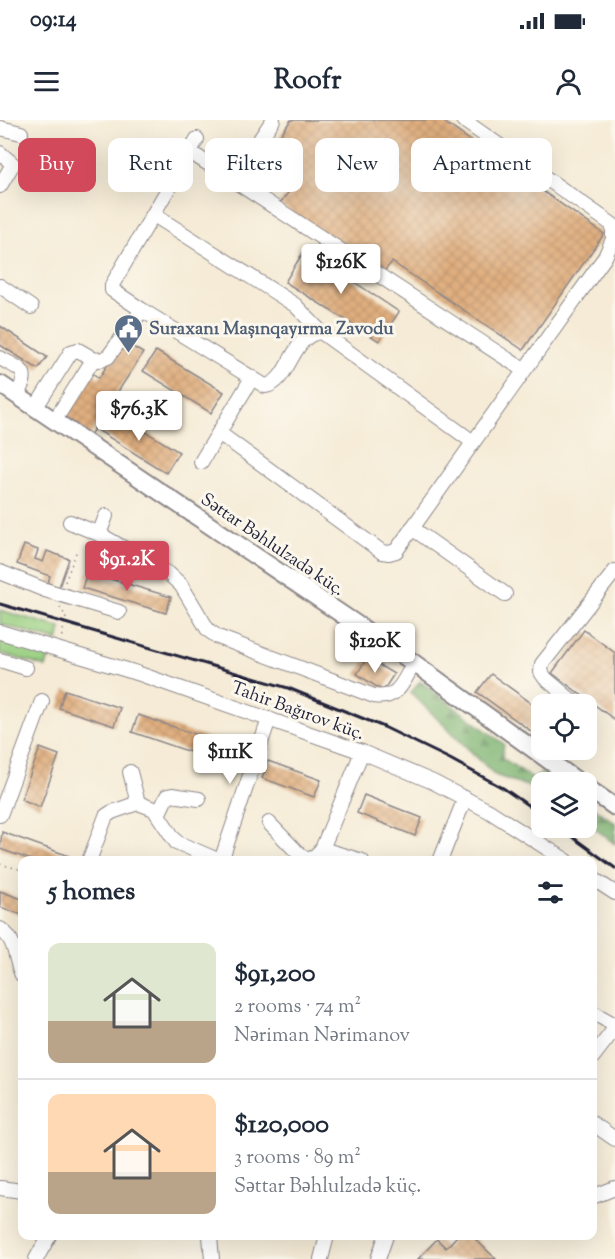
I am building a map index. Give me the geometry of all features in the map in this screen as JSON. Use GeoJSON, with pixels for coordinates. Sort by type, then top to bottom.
{"type":"FeatureCollection","features":[{"type":"Feature","properties":{"kind":"main road","name":"Səttar Bəhlulzadə küç."},"geometry":{"type":"LineString","coordinates":[[0,384],[531,741]]}},
{"type":"Feature","properties":{"kind":"main road","name":"Səttar Bəhlulzadə küç."},"geometry":{"type":"LineString","coordinates":[[557,760],[569,772]]}},
{"type":"Feature","properties":{"kind":"main road"},"geometry":{"type":"LineString","coordinates":[[597,795],[615,807]]}},
{"type":"Feature","properties":{"kind":"street"},"geometry":{"type":"LineString","coordinates":[[261,138],[273,120]]}},
{"type":"Feature","properties":{"kind":"street"},"geometry":{"type":"LineString","coordinates":[[219,433],[382,552],[396,551],[605,257],[613,240],[613,225],[463,120]]}},
{"type":"Feature","properties":{"kind":"street"},"geometry":{"type":"LineString","coordinates":[[0,128],[21,133]]}},
{"type":"Feature","properties":{"kind":"street"},"geometry":{"type":"LineString","coordinates":[[193,146],[197,139]]}},
{"type":"Feature","properties":{"kind":"street"},"geometry":{"type":"LineString","coordinates":[[0,153],[13,164],[0,186]]}},
{"type":"Feature","properties":{"kind":"street"},"geometry":{"type":"LineString","coordinates":[[167,192],[112,288],[114,292],[265,386],[271,385],[278,378],[305,337],[314,332],[321,332]]}},
{"type":"Feature","properties":{"kind":"street"},"geometry":{"type":"LineString","coordinates":[[251,192],[524,370]]}},
{"type":"Feature","properties":{"kind":"street"},"geometry":{"type":"LineString","coordinates":[[154,215],[295,305],[321,332],[473,442]]}},
{"type":"Feature","properties":{"kind":"street"},"geometry":{"type":"LineString","coordinates":[[0,286],[31,307]]}},
{"type":"Feature","properties":{"kind":"street"},"geometry":{"type":"LineString","coordinates":[[36,407],[71,352],[78,350],[92,359],[100,360],[108,357],[142,310]]}},
{"type":"Feature","properties":{"kind":"street"},"geometry":{"type":"LineString","coordinates":[[0,358],[22,371],[25,376],[17,395]]}},
{"type":"Feature","properties":{"kind":"street"},"geometry":{"type":"LineString","coordinates":[[55,420],[92,359]]}},
{"type":"Feature","properties":{"kind":"street"},"geometry":{"type":"LineString","coordinates":[[201,462],[252,378]]}},
{"type":"Feature","properties":{"kind":"street"},"geometry":{"type":"LineString","coordinates":[[99,534],[106,516]]}},
{"type":"Feature","properties":{"kind":"street"},"geometry":{"type":"LineString","coordinates":[[70,522],[99,534],[169,574],[181,585],[208,630],[218,637],[383,698],[395,693],[414,663]]}},
{"type":"Feature","properties":{"kind":"street"},"geometry":{"type":"LineString","coordinates":[[412,528],[506,594]]}},
{"type":"Feature","properties":{"kind":"street"},"geometry":{"type":"LineString","coordinates":[[564,694],[544,678],[541,672],[542,664],[615,571]]}},
{"type":"Feature","properties":{"kind":"street"},"geometry":{"type":"LineString","coordinates":[[0,572],[45,590],[119,612]]}},
{"type":"Feature","properties":{"kind":"street","name":"Tahir Bağırov küç."},"geometry":{"type":"LineString","coordinates":[[0,632],[137,672],[362,752],[465,798],[526,833],[560,856]]}},
{"type":"Feature","properties":{"kind":"street"},"geometry":{"type":"LineString","coordinates":[[0,660],[26,668]]}},
{"type":"Feature","properties":{"kind":"street"},"geometry":{"type":"LineString","coordinates":[[0,815],[42,701]]}},
{"type":"Feature","properties":{"kind":"street"},"geometry":{"type":"LineString","coordinates":[[223,856],[269,719]]}},
{"type":"Feature","properties":{"kind":"street"},"geometry":{"type":"LineString","coordinates":[[315,856],[322,849],[362,752]]}},
{"type":"Feature","properties":{"kind":"street"},"geometry":{"type":"LineString","coordinates":[[130,772],[138,804]]}},
{"type":"Feature","properties":{"kind":"street"},"geometry":{"type":"LineString","coordinates":[[158,815],[167,796],[199,799]]}},
{"type":"Feature","properties":{"kind":"street"},"geometry":{"type":"LineString","coordinates":[[442,856],[465,798]]}},
{"type":"Feature","properties":{"kind":"street"},"geometry":{"type":"LineString","coordinates":[[91,856],[106,816],[138,804],[154,809],[160,822],[176,842],[209,856]]}},
{"type":"Feature","properties":{"kind":"street"},"geometry":{"type":"LineString","coordinates":[[268,823],[303,856]]}},
{"type":"Feature","properties":{"kind":"street"},"geometry":{"type":"LineString","coordinates":[[322,849],[345,856]]}},
{"type":"Feature","properties":{"kind":"street"},"geometry":{"type":"LineString","coordinates":[[597,881],[615,893]]}},
{"type":"Feature","properties":{"kind":"street"},"geometry":{"type":"LineString","coordinates":[[0,929],[17,937],[16,960],[18,965]]}},
{"type":"Feature","properties":{"kind":"street"},"geometry":{"type":"LineString","coordinates":[[597,1015],[615,1026],[597,1051]]}},
{"type":"Feature","properties":{"kind":"street"},"geometry":{"type":"LineString","coordinates":[[597,1127],[615,1139]]}},
{"type":"Feature","properties":{"kind":"street"},"geometry":{"type":"LineString","coordinates":[[0,1188],[18,1190]]}},
{"type":"Feature","properties":{"kind":"street"},"geometry":{"type":"LineString","coordinates":[[597,1195],[615,1188]]}},
{"type":"Feature","properties":{"kind":"street"},"geometry":{"type":"LineString","coordinates":[[36,1259],[47,1240]]}},
{"type":"Feature","properties":{"kind":"street"},"geometry":{"type":"LineString","coordinates":[[210,1240],[212,1259]]}},
{"type":"Feature","properties":{"kind":"street"},"geometry":{"type":"LineString","coordinates":[[321,1259],[326,1240]]}},
{"type":"Feature","properties":{"kind":"street"},"geometry":{"type":"LineString","coordinates":[[378,1259],[385,1240]]}},
{"type":"Feature","properties":{"kind":"path"},"geometry":{"type":"LineString","coordinates":[[0,864],[18,869]]}},
{"type":"Feature","properties":{"kind":"green space"},"geometry":{"type":"Polygon","coordinates":[[[0,610],[61,628],[58,641],[0,624],[0,610]]]}},
{"type":"Feature","properties":{"kind":"green space"},"geometry":{"type":"Polygon","coordinates":[[[0,639],[50,654],[46,667],[0,653],[0,639]]]}},
{"type":"Feature","properties":{"kind":"green space"},"geometry":{"type":"Polygon","coordinates":[[[420,681],[504,744],[502,758],[531,777],[531,788],[495,775],[411,693],[420,681]]]}},
{"type":"Feature","properties":{"kind":"green space"},"geometry":{"type":"Polygon","coordinates":[[[597,810],[615,823],[615,844],[597,830],[597,810]]]}},
{"type":"Feature","properties":{"kind":"building"},"geometry":{"type":"Polygon","coordinates":[[[291,120],[441,120],[467,138],[411,138],[411,192],[544,192],[604,234],[523,350],[392,262],[381,275],[279,204],[289,192],[303,192],[303,138],[278,138],[291,120]]]}},
{"type":"Feature","properties":{"kind":"building"},"geometry":{"type":"Polygon","coordinates":[[[305,249],[399,312],[379,341],[285,282],[305,249]]]}},
{"type":"Feature","properties":{"kind":"building"},"geometry":{"type":"Polygon","coordinates":[[[0,326],[47,357],[38,369],[0,345],[0,326]]]}},
{"type":"Feature","properties":{"kind":"building"},"geometry":{"type":"Polygon","coordinates":[[[123,341],[143,353],[90,435],[63,418],[92,373],[99,378],[123,341]]]}},
{"type":"Feature","properties":{"kind":"building"},"geometry":{"type":"Polygon","coordinates":[[[156,351],[224,392],[211,413],[143,371],[156,351]]]}},
{"type":"Feature","properties":{"kind":"building"},"geometry":{"type":"Polygon","coordinates":[[[112,411],[179,452],[166,473],[99,431],[112,411]]]}},
{"type":"Feature","properties":{"kind":"building"},"geometry":{"type":"Polygon","coordinates":[[[24,545],[38,550],[35,559],[43,562],[47,551],[69,559],[59,587],[48,583],[50,576],[17,564],[24,545]]]}},
{"type":"Feature","properties":{"kind":"building"},"geometry":{"type":"Polygon","coordinates":[[[87,572],[171,597],[166,613],[82,588],[87,572]]]}},
{"type":"Feature","properties":{"kind":"building"},"geometry":{"type":"Polygon","coordinates":[[[584,630],[615,653],[615,720],[597,707],[597,694],[580,694],[552,673],[584,630]]]}},
{"type":"Feature","properties":{"kind":"building"},"geometry":{"type":"Polygon","coordinates":[[[367,658],[394,674],[383,691],[357,674],[367,658]]]}},
{"type":"Feature","properties":{"kind":"building"},"geometry":{"type":"Polygon","coordinates":[[[491,674],[531,703],[531,731],[477,692],[491,674]]]}},
{"type":"Feature","properties":{"kind":"building"},"geometry":{"type":"Polygon","coordinates":[[[65,690],[120,708],[114,726],[59,708],[65,690]]]}},
{"type":"Feature","properties":{"kind":"building"},"geometry":{"type":"Polygon","coordinates":[[[138,715],[240,749],[234,767],[132,732],[138,715]]]}},
{"type":"Feature","properties":{"kind":"building"},"geometry":{"type":"Polygon","coordinates":[[[40,748],[59,755],[40,807],[21,799],[40,748]]]}},
{"type":"Feature","properties":{"kind":"building"},"geometry":{"type":"Polygon","coordinates":[[[268,761],[321,780],[314,797],[262,778],[268,761]]]}},
{"type":"Feature","properties":{"kind":"building"},"geometry":{"type":"Polygon","coordinates":[[[364,795],[422,818],[415,836],[357,813],[364,795]]]}},
{"type":"Feature","properties":{"kind":"building"},"geometry":{"type":"Polygon","coordinates":[[[2,832],[69,856],[20,856],[0,849],[2,832]]]}},
{"type":"Feature","properties":{"kind":"building"},"geometry":{"type":"Polygon","coordinates":[[[0,891],[18,898],[18,914],[0,907],[0,891]]]}},
{"type":"Feature","properties":{"kind":"building"},"geometry":{"type":"Polygon","coordinates":[[[436,1240],[446,1248],[453,1240],[476,1240],[496,1259],[418,1259],[436,1240]]]}},
{"type":"Feature","properties":{"kind":"railway"},"geometry":{"type":"LineString","coordinates":[[0,604],[288,688],[384,727],[450,759],[503,788],[531,807]]}},
{"type":"Feature","properties":{"kind":"railway"},"geometry":{"type":"LineString","coordinates":[[574,838],[615,868]]}},
{"type":"Feature","properties":{"kind":"place","name":"Suraxanı Maşınqayırma Zavodu"},"geometry":{"type":"Point","coordinates":[128,354]}}]}
